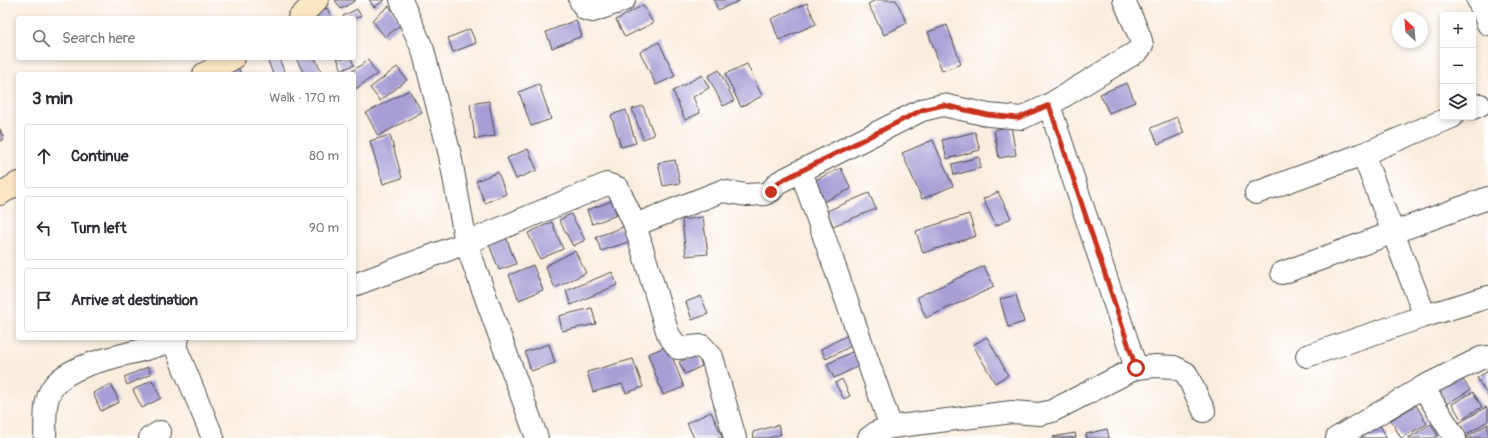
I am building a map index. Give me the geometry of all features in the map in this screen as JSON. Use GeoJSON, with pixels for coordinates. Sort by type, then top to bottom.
{"type":"FeatureCollection","features":[{"type":"Feature","properties":{"kind":"street"},"geometry":{"type":"LineString","coordinates":[[301,16],[317,0]]}},
{"type":"Feature","properties":{"kind":"street"},"geometry":{"type":"LineString","coordinates":[[401,0],[423,50],[450,155],[466,243],[537,438]]}},
{"type":"Feature","properties":{"kind":"street"},"geometry":{"type":"LineString","coordinates":[[580,0],[586,9],[593,11],[624,0]]}},
{"type":"Feature","properties":{"kind":"street"},"geometry":{"type":"LineString","coordinates":[[635,225],[722,192],[746,195],[765,194],[771,192],[779,182],[922,110],[943,105],[988,115],[1018,118],[1049,105],[1138,51],[1142,45],[1140,37],[1124,0]]}},
{"type":"Feature","properties":{"kind":"street"},"geometry":{"type":"LineString","coordinates":[[1478,0],[1488,24]]}},
{"type":"Feature","properties":{"kind":"street"},"geometry":{"type":"LineString","coordinates":[[208,72],[230,60]]}},
{"type":"Feature","properties":{"kind":"street"},"geometry":{"type":"LineString","coordinates":[[1049,105],[1136,368]]}},
{"type":"Feature","properties":{"kind":"street"},"geometry":{"type":"LineString","coordinates":[[1256,193],[1363,154],[1445,120]]}},
{"type":"Feature","properties":{"kind":"street"},"geometry":{"type":"LineString","coordinates":[[1363,154],[1425,316]]}},
{"type":"Feature","properties":{"kind":"street"},"geometry":{"type":"LineString","coordinates":[[801,171],[891,427]]}},
{"type":"Feature","properties":{"kind":"street"},"geometry":{"type":"LineString","coordinates":[[0,194],[16,184]]}},
{"type":"Feature","properties":{"kind":"street"},"geometry":{"type":"LineString","coordinates":[[356,284],[466,243],[607,184],[618,188],[635,225],[668,334],[678,348],[702,346],[712,357],[735,438]]}},
{"type":"Feature","properties":{"kind":"street"},"geometry":{"type":"LineString","coordinates":[[1282,273],[1488,198]]}},
{"type":"Feature","properties":{"kind":"street"},"geometry":{"type":"LineString","coordinates":[[1307,356],[1425,316],[1488,297]]}},
{"type":"Feature","properties":{"kind":"street"},"geometry":{"type":"LineString","coordinates":[[45,438],[46,403],[52,387],[68,375],[93,363],[172,340]]}},
{"type":"Feature","properties":{"kind":"street"},"geometry":{"type":"LineString","coordinates":[[175,340],[213,438]]}},
{"type":"Feature","properties":{"kind":"street"},"geometry":{"type":"LineString","coordinates":[[1337,438],[1424,387],[1481,358],[1488,357]]}},
{"type":"Feature","properties":{"kind":"street"},"geometry":{"type":"LineString","coordinates":[[869,438],[877,432],[891,427],[1012,412],[1040,414],[1052,410],[1136,368],[1156,366],[1174,367],[1186,373],[1204,411]]}},
{"type":"Feature","properties":{"kind":"street"},"geometry":{"type":"LineString","coordinates":[[1424,387],[1455,438]]}},
{"type":"Feature","properties":{"kind":"building"},"geometry":{"type":"Polygon","coordinates":[[[335,0],[356,0],[341,9],[335,0]]]}},
{"type":"Feature","properties":{"kind":"building"},"geometry":{"type":"Polygon","coordinates":[[[369,0],[385,0],[374,7],[369,0]]]}},
{"type":"Feature","properties":{"kind":"building"},"geometry":{"type":"Polygon","coordinates":[[[714,0],[741,0],[718,10],[714,0]]]}},
{"type":"Feature","properties":{"kind":"building"},"geometry":{"type":"Polygon","coordinates":[[[876,0],[896,0],[907,23],[884,35],[868,4],[876,0]]]}},
{"type":"Feature","properties":{"kind":"building"},"geometry":{"type":"Polygon","coordinates":[[[807,3],[816,24],[779,40],[771,19],[807,3]]]}},
{"type":"Feature","properties":{"kind":"building"},"geometry":{"type":"Polygon","coordinates":[[[643,5],[653,23],[625,37],[616,20],[643,5]]]}},
{"type":"Feature","properties":{"kind":"building"},"geometry":{"type":"Polygon","coordinates":[[[389,6],[402,24],[385,37],[372,20],[389,6]]]}},
{"type":"Feature","properties":{"kind":"building"},"geometry":{"type":"Polygon","coordinates":[[[327,8],[331,16],[314,16],[327,8]]]}},
{"type":"Feature","properties":{"kind":"building"},"geometry":{"type":"Polygon","coordinates":[[[357,9],[361,16],[356,18],[356,16],[343,16],[357,9]]]}},
{"type":"Feature","properties":{"kind":"building"},"geometry":{"type":"Polygon","coordinates":[[[576,20],[582,36],[552,48],[546,32],[576,20]]]}},
{"type":"Feature","properties":{"kind":"building"},"geometry":{"type":"Polygon","coordinates":[[[947,25],[961,64],[942,71],[928,32],[947,25]]]}},
{"type":"Feature","properties":{"kind":"building"},"geometry":{"type":"Polygon","coordinates":[[[470,29],[476,43],[453,52],[448,38],[470,29]]]}},
{"type":"Feature","properties":{"kind":"building"},"geometry":{"type":"Polygon","coordinates":[[[659,42],[675,76],[656,85],[640,52],[659,42]]]}},
{"type":"Feature","properties":{"kind":"building"},"geometry":{"type":"Polygon","coordinates":[[[268,60],[280,60],[284,72],[272,72],[268,60]]]}},
{"type":"Feature","properties":{"kind":"building"},"geometry":{"type":"Polygon","coordinates":[[[297,60],[316,60],[321,72],[303,72],[297,60]]]}},
{"type":"Feature","properties":{"kind":"building"},"geometry":{"type":"Polygon","coordinates":[[[338,60],[352,60],[354,65],[342,70],[338,60]]]}},
{"type":"Feature","properties":{"kind":"building"},"geometry":{"type":"Polygon","coordinates":[[[368,60],[377,74],[356,89],[356,72],[351,72],[368,60]]]}},
{"type":"Feature","properties":{"kind":"building"},"geometry":{"type":"Polygon","coordinates":[[[236,63],[240,72],[218,72],[236,63]]]}},
{"type":"Feature","properties":{"kind":"building"},"geometry":{"type":"Polygon","coordinates":[[[747,64],[762,96],[741,107],[725,74],[747,64]]]}},
{"type":"Feature","properties":{"kind":"building"},"geometry":{"type":"Polygon","coordinates":[[[397,67],[407,80],[380,101],[370,88],[397,67]]]}},
{"type":"Feature","properties":{"kind":"building"},"geometry":{"type":"Polygon","coordinates":[[[719,70],[734,101],[723,106],[708,76],[719,70]]]}},
{"type":"Feature","properties":{"kind":"building"},"geometry":{"type":"Polygon","coordinates":[[[702,75],[709,88],[693,97],[700,113],[685,120],[673,91],[702,75]]]}},
{"type":"Feature","properties":{"kind":"building"},"geometry":{"type":"Polygon","coordinates":[[[1127,83],[1135,102],[1109,113],[1100,94],[1127,83]]]}},
{"type":"Feature","properties":{"kind":"building"},"geometry":{"type":"Polygon","coordinates":[[[539,84],[551,119],[531,126],[519,92],[539,84]]]}},
{"type":"Feature","properties":{"kind":"building"},"geometry":{"type":"Polygon","coordinates":[[[409,90],[422,112],[378,136],[366,113],[409,90]]]}},
{"type":"Feature","properties":{"kind":"building"},"geometry":{"type":"Polygon","coordinates":[[[489,101],[495,136],[475,139],[470,104],[489,101]]]}},
{"type":"Feature","properties":{"kind":"building"},"geometry":{"type":"Polygon","coordinates":[[[643,106],[654,135],[643,139],[632,109],[643,106]]]}},
{"type":"Feature","properties":{"kind":"building"},"geometry":{"type":"Polygon","coordinates":[[[626,110],[636,143],[621,147],[611,115],[626,110]]]}},
{"type":"Feature","properties":{"kind":"building"},"geometry":{"type":"Polygon","coordinates":[[[1177,117],[1184,133],[1158,144],[1151,128],[1177,117]]]}},
{"type":"Feature","properties":{"kind":"building"},"geometry":{"type":"Polygon","coordinates":[[[1011,126],[1016,155],[999,158],[994,130],[1011,126]]]}},
{"type":"Feature","properties":{"kind":"building"},"geometry":{"type":"Polygon","coordinates":[[[0,129],[4,139],[0,141],[0,129]]]}},
{"type":"Feature","properties":{"kind":"building"},"geometry":{"type":"Polygon","coordinates":[[[975,132],[980,150],[947,159],[942,140],[975,132]]]}},
{"type":"Feature","properties":{"kind":"building"},"geometry":{"type":"Polygon","coordinates":[[[390,135],[402,178],[383,184],[370,141],[390,135]]]}},
{"type":"Feature","properties":{"kind":"building"},"geometry":{"type":"Polygon","coordinates":[[[933,140],[953,186],[922,199],[902,153],[933,140]]]}},
{"type":"Feature","properties":{"kind":"building"},"geometry":{"type":"Polygon","coordinates":[[[528,149],[537,170],[516,179],[507,158],[528,149]]]}},
{"type":"Feature","properties":{"kind":"building"},"geometry":{"type":"Polygon","coordinates":[[[979,157],[981,168],[954,175],[952,164],[979,157]]]}},
{"type":"Feature","properties":{"kind":"building"},"geometry":{"type":"Polygon","coordinates":[[[675,160],[680,183],[663,186],[658,163],[675,160]]]}},
{"type":"Feature","properties":{"kind":"building"},"geometry":{"type":"Polygon","coordinates":[[[841,168],[851,189],[823,202],[813,181],[841,168]]]}},
{"type":"Feature","properties":{"kind":"building"},"geometry":{"type":"Polygon","coordinates":[[[498,172],[506,194],[485,203],[476,181],[498,172]]]}},
{"type":"Feature","properties":{"kind":"building"},"geometry":{"type":"Polygon","coordinates":[[[998,192],[1011,218],[996,226],[983,199],[998,192]]]}},
{"type":"Feature","properties":{"kind":"building"},"geometry":{"type":"Polygon","coordinates":[[[869,193],[876,209],[833,226],[827,211],[869,193]]]}},
{"type":"Feature","properties":{"kind":"building"},"geometry":{"type":"Polygon","coordinates":[[[612,201],[617,215],[592,224],[587,210],[612,201]]]}},
{"type":"Feature","properties":{"kind":"building"},"geometry":{"type":"Polygon","coordinates":[[[571,214],[585,240],[573,246],[559,220],[571,214]]]}},
{"type":"Feature","properties":{"kind":"building"},"geometry":{"type":"Polygon","coordinates":[[[969,214],[976,236],[923,253],[916,231],[969,214]]]}},
{"type":"Feature","properties":{"kind":"building"},"geometry":{"type":"Polygon","coordinates":[[[703,217],[708,254],[686,256],[682,220],[703,217]]]}},
{"type":"Feature","properties":{"kind":"building"},"geometry":{"type":"Polygon","coordinates":[[[552,222],[563,249],[540,259],[528,233],[552,222]]]}},
{"type":"Feature","properties":{"kind":"building"},"geometry":{"type":"Polygon","coordinates":[[[626,226],[631,241],[601,251],[596,237],[626,226]]]}},
{"type":"Feature","properties":{"kind":"building"},"geometry":{"type":"Polygon","coordinates":[[[506,237],[516,264],[499,270],[489,244],[506,237]]]}},
{"type":"Feature","properties":{"kind":"building"},"geometry":{"type":"Polygon","coordinates":[[[575,251],[586,273],[555,288],[545,266],[575,251]]]}},
{"type":"Feature","properties":{"kind":"building"},"geometry":{"type":"Polygon","coordinates":[[[533,265],[543,290],[519,300],[509,275],[533,265]]]}},
{"type":"Feature","properties":{"kind":"building"},"geometry":{"type":"Polygon","coordinates":[[[984,266],[994,287],[926,318],[917,297],[984,266]]]}},
{"type":"Feature","properties":{"kind":"building"},"geometry":{"type":"Polygon","coordinates":[[[612,272],[617,285],[571,305],[566,291],[612,272]]]}},
{"type":"Feature","properties":{"kind":"building"},"geometry":{"type":"Polygon","coordinates":[[[1016,295],[1024,322],[1008,327],[1000,299],[1016,295]]]}},
{"type":"Feature","properties":{"kind":"building"},"geometry":{"type":"Polygon","coordinates":[[[701,296],[708,314],[692,320],[686,302],[701,296]]]}},
{"type":"Feature","properties":{"kind":"building"},"geometry":{"type":"Polygon","coordinates":[[[592,308],[596,324],[562,331],[559,316],[592,308]]]}},
{"type":"Feature","properties":{"kind":"building"},"geometry":{"type":"Polygon","coordinates":[[[848,335],[853,345],[826,359],[821,349],[848,335]]]}},
{"type":"Feature","properties":{"kind":"building"},"geometry":{"type":"Polygon","coordinates":[[[987,337],[1008,375],[995,383],[973,345],[987,337]]]}},
{"type":"Feature","properties":{"kind":"building"},"geometry":{"type":"Polygon","coordinates":[[[549,344],[555,363],[531,371],[525,352],[549,344]]]}},
{"type":"Feature","properties":{"kind":"building"},"geometry":{"type":"Polygon","coordinates":[[[668,346],[684,387],[663,395],[648,354],[668,346]]]}},
{"type":"Feature","properties":{"kind":"building"},"geometry":{"type":"Polygon","coordinates":[[[856,350],[863,364],[834,378],[827,364],[856,350]]]}},
{"type":"Feature","properties":{"kind":"building"},"geometry":{"type":"Polygon","coordinates":[[[697,354],[702,366],[685,374],[679,362],[697,354]]]}},
{"type":"Feature","properties":{"kind":"building"},"geometry":{"type":"Polygon","coordinates":[[[633,359],[643,387],[626,393],[622,384],[593,392],[587,372],[633,359]]]}},
{"type":"Feature","properties":{"kind":"building"},"geometry":{"type":"Polygon","coordinates":[[[148,367],[151,374],[127,385],[124,377],[148,367]]]}},
{"type":"Feature","properties":{"kind":"building"},"geometry":{"type":"Polygon","coordinates":[[[1488,371],[1488,396],[1477,378],[1488,371]]]}},
{"type":"Feature","properties":{"kind":"building"},"geometry":{"type":"Polygon","coordinates":[[[1459,374],[1470,390],[1447,404],[1437,387],[1459,374]]]}},
{"type":"Feature","properties":{"kind":"building"},"geometry":{"type":"Polygon","coordinates":[[[842,379],[850,396],[844,399],[835,383],[842,379]]]}},
{"type":"Feature","properties":{"kind":"building"},"geometry":{"type":"Polygon","coordinates":[[[152,380],[161,398],[142,408],[133,390],[152,380]]]}},
{"type":"Feature","properties":{"kind":"building"},"geometry":{"type":"Polygon","coordinates":[[[111,384],[119,402],[101,411],[93,393],[111,384]]]}},
{"type":"Feature","properties":{"kind":"building"},"geometry":{"type":"Polygon","coordinates":[[[1473,392],[1482,407],[1461,419],[1452,404],[1473,392]]]}},
{"type":"Feature","properties":{"kind":"building"},"geometry":{"type":"Polygon","coordinates":[[[1416,405],[1427,424],[1401,438],[1391,420],[1416,405]]]}},
{"type":"Feature","properties":{"kind":"building"},"geometry":{"type":"Polygon","coordinates":[[[1486,407],[1488,410],[1488,421],[1466,435],[1459,423],[1486,407]]]}},
{"type":"Feature","properties":{"kind":"building"},"geometry":{"type":"Polygon","coordinates":[[[711,412],[723,438],[694,438],[687,423],[711,412]]]}},
{"type":"Feature","properties":{"kind":"building"},"geometry":{"type":"Polygon","coordinates":[[[1377,420],[1387,438],[1355,438],[1377,420]]]}},
{"type":"Feature","properties":{"kind":"building"},"geometry":{"type":"Polygon","coordinates":[[[1431,424],[1438,436],[1434,438],[1408,438],[1431,424]]]}},
{"type":"Feature","properties":{"kind":"building"},"geometry":{"type":"Polygon","coordinates":[[[1488,424],[1488,438],[1465,438],[1488,424]]]}},
{"type":"Feature","properties":{"kind":"building"},"geometry":{"type":"Polygon","coordinates":[[[778,425],[781,434],[769,438],[754,438],[753,432],[778,425]]]}},
{"type":"Feature","properties":{"kind":"building"},"geometry":{"type":"Polygon","coordinates":[[[1107,429],[1109,438],[1087,438],[1086,434],[1107,429]]]}},
{"type":"Feature","properties":{"kind":"building"},"geometry":{"type":"Polygon","coordinates":[[[1075,433],[1076,438],[1053,438],[1053,437],[1075,433]]]}},
{"type":"Feature","properties":{"kind":"route"},"geometry":{"type":"LineString","coordinates":[[771,192],[779,182],[922,110],[943,105],[988,115],[1022,118],[1049,105],[1136,368]]}}]}
